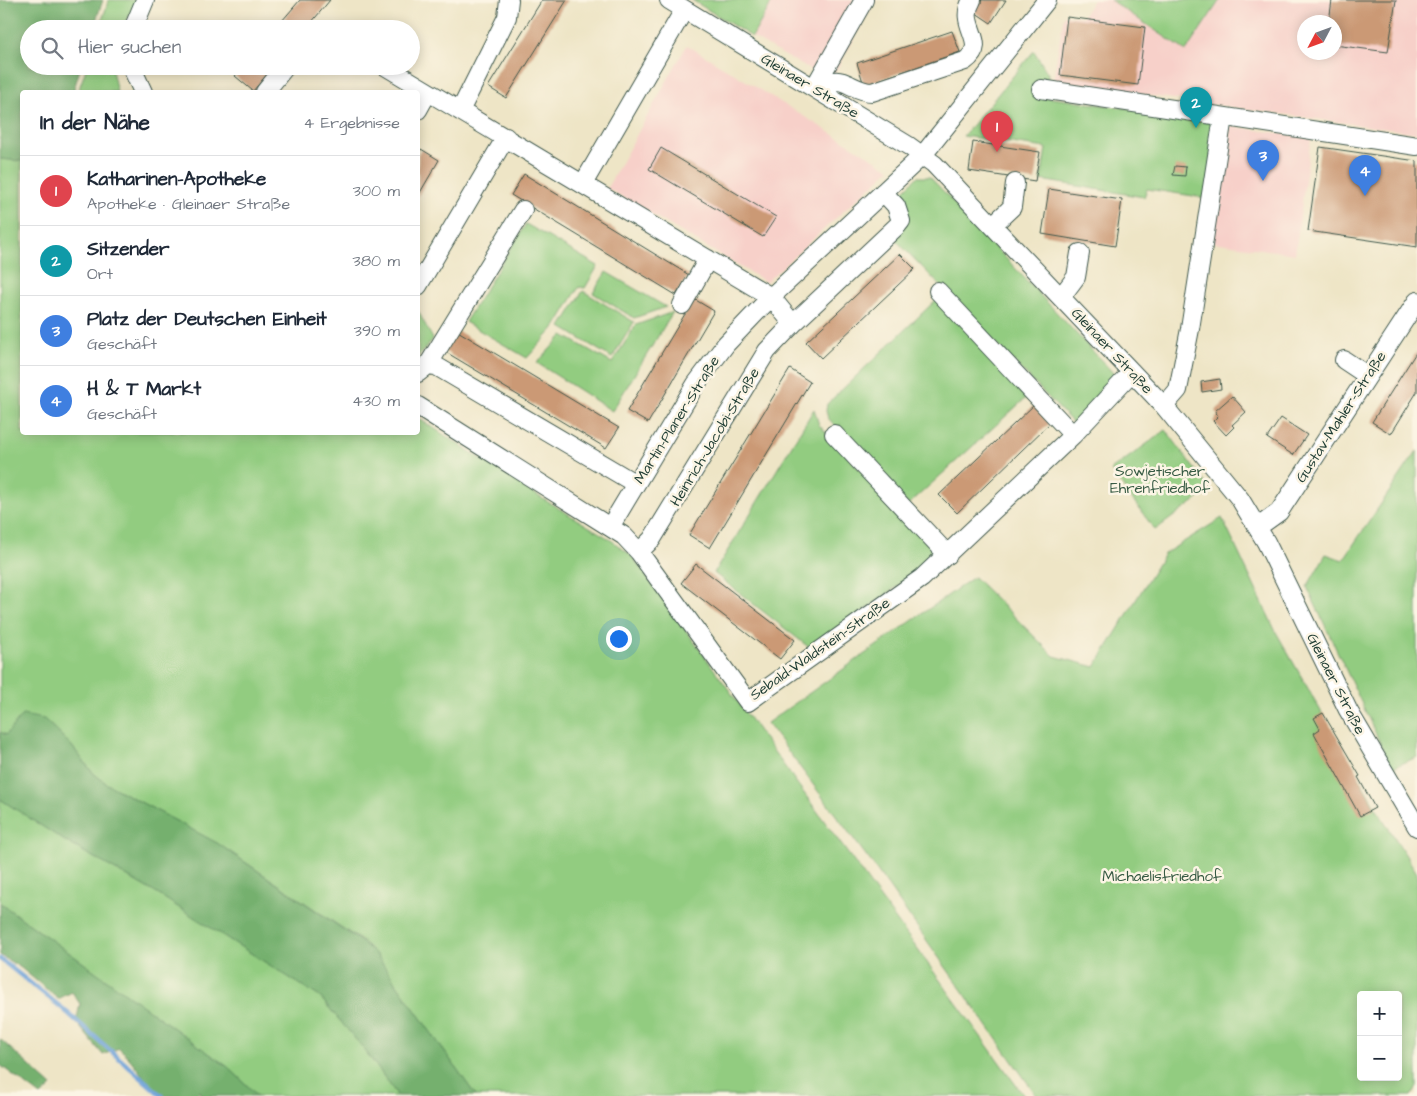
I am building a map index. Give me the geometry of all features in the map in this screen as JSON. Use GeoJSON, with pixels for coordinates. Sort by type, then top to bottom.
{"type":"FeatureCollection","features":[{"type":"Feature","properties":{"kind":"street"},"geometry":{"type":"LineString","coordinates":[[136,20],[145,0]]}},
{"type":"Feature","properties":{"kind":"street"},"geometry":{"type":"LineString","coordinates":[[460,111],[507,17],[509,0]]}},
{"type":"Feature","properties":{"kind":"street","name":"Gleinaer Straße"},"geometry":{"type":"LineString","coordinates":[[669,0],[923,155],[993,225],[1164,406],[1224,477],[1258,527],[1344,703],[1417,827]]}},
{"type":"Feature","properties":{"kind":"street"},"geometry":{"type":"LineString","coordinates":[[819,91],[864,0]]}},
{"type":"Feature","properties":{"kind":"street"},"geometry":{"type":"LineString","coordinates":[[819,91],[834,81],[839,80],[857,90],[872,92],[965,61],[974,51],[975,46],[966,14],[972,0]]}},
{"type":"Feature","properties":{"kind":"street","name":"Martin-Planer-Straße"},"geometry":{"type":"LineString","coordinates":[[610,527],[711,364],[771,297],[923,155],[998,64],[1047,0]]}},
{"type":"Feature","properties":{"kind":"street"},"geometry":{"type":"LineString","coordinates":[[583,184],[684,10]]}},
{"type":"Feature","properties":{"kind":"street"},"geometry":{"type":"LineString","coordinates":[[136,75],[143,90]]}},
{"type":"Feature","properties":{"kind":"street"},"geometry":{"type":"LineString","coordinates":[[266,90],[278,75]]}},
{"type":"Feature","properties":{"kind":"street"},"geometry":{"type":"LineString","coordinates":[[400,75],[771,297],[793,324]]}},
{"type":"Feature","properties":{"kind":"street"},"geometry":{"type":"LineString","coordinates":[[1042,89],[1222,118],[1417,146]]}},
{"type":"Feature","properties":{"kind":"street"},"geometry":{"type":"LineString","coordinates":[[420,106],[428,92]]}},
{"type":"Feature","properties":{"kind":"street"},"geometry":{"type":"LineString","coordinates":[[1164,406],[1178,390],[1184,364],[1222,118]]}},
{"type":"Feature","properties":{"kind":"street"},"geometry":{"type":"LineString","coordinates":[[420,283],[506,138]]}},
{"type":"Feature","properties":{"kind":"street"},"geometry":{"type":"LineString","coordinates":[[993,225],[1012,207],[1016,182]]}},
{"type":"Feature","properties":{"kind":"street","name":"Heinrich-Jacobi-Straße"},"geometry":{"type":"LineString","coordinates":[[639,552],[652,539],[767,351],[897,226],[901,220],[899,213],[883,192]]}},
{"type":"Feature","properties":{"kind":"street"},"geometry":{"type":"LineString","coordinates":[[423,369],[523,210]]}},
{"type":"Feature","properties":{"kind":"street"},"geometry":{"type":"LineString","coordinates":[[1061,297],[1076,277],[1080,253]]}},
{"type":"Feature","properties":{"kind":"street"},"geometry":{"type":"LineString","coordinates":[[682,305],[708,259]]}},
{"type":"Feature","properties":{"kind":"street"},"geometry":{"type":"LineString","coordinates":[[938,290],[1073,435]]}},
{"type":"Feature","properties":{"kind":"street","name":"Gustav-Mahler-Straße"},"geometry":{"type":"LineString","coordinates":[[1258,527],[1279,512],[1417,301]]}},
{"type":"Feature","properties":{"kind":"street"},"geometry":{"type":"LineString","coordinates":[[1344,360],[1368,376]]}},
{"type":"Feature","properties":{"kind":"street"},"geometry":{"type":"LineString","coordinates":[[423,369],[436,366],[636,484]]}},
{"type":"Feature","properties":{"kind":"street","name":"Sebald-Waldstein-Straße"},"geometry":{"type":"LineString","coordinates":[[420,407],[624,536],[639,552],[748,702],[922,578],[1073,435],[1132,372]]}},
{"type":"Feature","properties":{"kind":"street"},"geometry":{"type":"LineString","coordinates":[[834,434],[948,555]]}},
{"type":"Feature","properties":{"kind":"shaded area"},"geometry":{"type":"Polygon","coordinates":[[[773,0],[876,0],[830,81],[752,37],[773,0]]]}},
{"type":"Feature","properties":{"kind":"shaded area"},"geometry":{"type":"Polygon","coordinates":[[[1093,0],[1417,0],[1417,133],[1053,82],[1064,15],[1082,17],[1093,0]]]}},
{"type":"Feature","properties":{"kind":"shaded area"},"geometry":{"type":"Polygon","coordinates":[[[687,45],[890,169],[766,282],[607,188],[687,45]]]}},
{"type":"Feature","properties":{"kind":"shaded area"},"geometry":{"type":"Polygon","coordinates":[[[1229,126],[1311,138],[1295,254],[1212,242],[1229,126]]]}},
{"type":"Feature","properties":{"kind":"green space"},"geometry":{"type":"Polygon","coordinates":[[[0,0],[103,0],[96,20],[20,20],[20,75],[78,75],[74,90],[20,90],[20,161],[0,159],[0,0]]]}},
{"type":"Feature","properties":{"kind":"green space"},"geometry":{"type":"Polygon","coordinates":[[[109,0],[138,0],[132,13],[126,20],[102,20],[109,0]]]}},
{"type":"Feature","properties":{"kind":"green space"},"geometry":{"type":"Polygon","coordinates":[[[692,0],[773,0],[752,37],[692,0]]]}},
{"type":"Feature","properties":{"kind":"green space"},"geometry":{"type":"Polygon","coordinates":[[[1110,0],[1220,0],[1186,51],[1110,0]]]}},
{"type":"Feature","properties":{"kind":"green space"},"geometry":{"type":"Polygon","coordinates":[[[1034,51],[1048,74],[1045,97],[1218,121],[1207,198],[1147,189],[1144,197],[1041,180],[1046,148],[963,136],[1034,51]]]}},
{"type":"Feature","properties":{"kind":"green space"},"geometry":{"type":"Polygon","coordinates":[[[84,75],[113,75],[117,90],[79,90],[84,75]]]}},
{"type":"Feature","properties":{"kind":"green space"},"geometry":{"type":"Polygon","coordinates":[[[0,159],[20,161],[20,435],[420,435],[420,419],[543,499],[608,538],[631,555],[1024,1096],[476,1096],[374,952],[363,942],[217,843],[107,784],[92,772],[71,745],[44,719],[6,735],[0,732],[0,159]]]}},
{"type":"Feature","properties":{"kind":"green space"},"geometry":{"type":"Polygon","coordinates":[[[917,177],[930,177],[1114,374],[1074,424],[895,239],[896,198],[917,177]]]}},
{"type":"Feature","properties":{"kind":"green space"},"geometry":{"type":"Polygon","coordinates":[[[526,224],[598,266],[585,288],[579,287],[555,327],[527,358],[465,322],[526,224]]]}},
{"type":"Feature","properties":{"kind":"green space"},"geometry":{"type":"Polygon","coordinates":[[[606,272],[666,307],[634,318],[593,293],[606,272]]]}},
{"type":"Feature","properties":{"kind":"green space"},"geometry":{"type":"Polygon","coordinates":[[[583,291],[634,322],[612,358],[561,327],[583,291]]]}},
{"type":"Feature","properties":{"kind":"green space"},"geometry":{"type":"Polygon","coordinates":[[[937,299],[1028,396],[908,505],[828,418],[826,411],[827,404],[937,299]]]}},
{"type":"Feature","properties":{"kind":"green space"},"geometry":{"type":"Polygon","coordinates":[[[673,312],[612,411],[537,363],[563,335],[612,363],[636,325],[673,312]]]}},
{"type":"Feature","properties":{"kind":"green space"},"geometry":{"type":"Polygon","coordinates":[[[420,315],[433,339],[420,355],[420,315]]]}},
{"type":"Feature","properties":{"kind":"green space"},"geometry":{"type":"Polygon","coordinates":[[[814,409],[819,425],[939,556],[811,649],[714,573],[814,409]]]}},
{"type":"Feature","properties":{"kind":"green space","name":"Sowjetischer Ehrenfriedhof"},"geometry":{"type":"Polygon","coordinates":[[[1166,430],[1210,490],[1155,530],[1111,470],[1166,430]]]}},
{"type":"Feature","properties":{"kind":"green space"},"geometry":{"type":"Polygon","coordinates":[[[1417,451],[1417,757],[1392,768],[1307,587],[1326,554],[1343,560],[1417,451]]]}},
{"type":"Feature","properties":{"kind":"green space","name":"Michaelisfriedhof"},"geometry":{"type":"Polygon","coordinates":[[[1222,518],[1276,632],[1374,805],[1417,873],[1417,1087],[1411,1096],[1037,1096],[874,866],[767,723],[974,577],[1054,656],[1095,667],[1164,554],[1222,518]]]}},
{"type":"Feature","properties":{"kind":"green space"},"geometry":{"type":"Polygon","coordinates":[[[22,715],[44,719],[71,745],[92,772],[107,784],[217,843],[374,952],[476,1096],[398,1096],[364,1049],[320,997],[156,893],[65,841],[0,799],[0,732],[6,735],[22,715]]]}},
{"type":"Feature","properties":{"kind":"green space"},"geometry":{"type":"Polygon","coordinates":[[[0,799],[65,841],[156,893],[320,997],[364,1049],[398,1096],[258,1096],[228,1067],[0,903],[0,799]]]}},
{"type":"Feature","properties":{"kind":"green space"},"geometry":{"type":"Polygon","coordinates":[[[0,903],[228,1067],[258,1096],[202,1096],[200,1091],[197,1096],[165,1096],[147,1081],[119,1048],[103,1055],[76,1022],[80,1004],[72,992],[58,999],[21,968],[0,955],[0,903]]]}},
{"type":"Feature","properties":{"kind":"green space"},"geometry":{"type":"Polygon","coordinates":[[[0,1039],[52,1086],[41,1096],[0,1065],[0,1039]]]}},
{"type":"Feature","properties":{"kind":"building"},"geometry":{"type":"Polygon","coordinates":[[[300,0],[330,0],[313,20],[283,20],[300,0]]]}},
{"type":"Feature","properties":{"kind":"building"},"geometry":{"type":"Polygon","coordinates":[[[542,0],[567,0],[506,98],[488,87],[542,0]]]}},
{"type":"Feature","properties":{"kind":"building"},"geometry":{"type":"Polygon","coordinates":[[[980,0],[1006,0],[991,23],[973,11],[980,0]]]}},
{"type":"Feature","properties":{"kind":"building"},"geometry":{"type":"Polygon","coordinates":[[[1332,0],[1396,0],[1388,52],[1342,46],[1342,15],[1330,15],[1332,0]]]}},
{"type":"Feature","properties":{"kind":"building"},"geometry":{"type":"Polygon","coordinates":[[[1067,17],[1145,27],[1138,85],[1060,75],[1067,17]]]}},
{"type":"Feature","properties":{"kind":"building"},"geometry":{"type":"Polygon","coordinates":[[[952,31],[960,52],[864,85],[857,63],[952,31]]]}},
{"type":"Feature","properties":{"kind":"building"},"geometry":{"type":"Polygon","coordinates":[[[236,75],[266,75],[254,90],[236,75]]]}},
{"type":"Feature","properties":{"kind":"building"},"geometry":{"type":"Polygon","coordinates":[[[973,142],[1040,152],[1035,181],[969,171],[973,142]]]}},
{"type":"Feature","properties":{"kind":"building"},"geometry":{"type":"Polygon","coordinates":[[[1320,147],[1417,161],[1417,247],[1308,231],[1320,147]]]}},
{"type":"Feature","properties":{"kind":"building"},"geometry":{"type":"Polygon","coordinates":[[[661,148],[776,217],[763,237],[649,169],[661,148]]]}},
{"type":"Feature","properties":{"kind":"building"},"geometry":{"type":"Polygon","coordinates":[[[421,149],[439,160],[420,193],[421,149]]]}},
{"type":"Feature","properties":{"kind":"building"},"geometry":{"type":"Polygon","coordinates":[[[1175,166],[1186,167],[1185,176],[1173,175],[1175,166]]]}},
{"type":"Feature","properties":{"kind":"building"},"geometry":{"type":"Polygon","coordinates":[[[524,174],[689,275],[676,295],[511,195],[524,174]]]}},
{"type":"Feature","properties":{"kind":"building"},"geometry":{"type":"Polygon","coordinates":[[[1049,189],[1122,200],[1115,246],[1042,234],[1049,189]]]}},
{"type":"Feature","properties":{"kind":"building"},"geometry":{"type":"Polygon","coordinates":[[[900,254],[915,269],[821,358],[806,342],[900,254]]]}},
{"type":"Feature","properties":{"kind":"building"},"geometry":{"type":"Polygon","coordinates":[[[694,299],[714,311],[648,423],[627,411],[694,299]]]}},
{"type":"Feature","properties":{"kind":"building"},"geometry":{"type":"Polygon","coordinates":[[[456,330],[619,428],[606,448],[444,351],[456,330]]]}},
{"type":"Feature","properties":{"kind":"building"},"geometry":{"type":"Polygon","coordinates":[[[1417,351],[1417,392],[1391,434],[1372,422],[1417,351]]]}},
{"type":"Feature","properties":{"kind":"building"},"geometry":{"type":"Polygon","coordinates":[[[790,369],[810,382],[710,548],[689,535],[790,369]]]}},
{"type":"Feature","properties":{"kind":"building"},"geometry":{"type":"Polygon","coordinates":[[[1220,379],[1221,389],[1202,392],[1201,382],[1220,379]]]}},
{"type":"Feature","properties":{"kind":"building"},"geometry":{"type":"Polygon","coordinates":[[[1232,396],[1246,412],[1232,425],[1234,427],[1226,435],[1213,421],[1218,416],[1215,411],[1232,396]]]}},
{"type":"Feature","properties":{"kind":"building"},"geometry":{"type":"Polygon","coordinates":[[[1034,405],[1051,422],[957,513],[939,495],[1034,405]]]}},
{"type":"Feature","properties":{"kind":"building"},"geometry":{"type":"Polygon","coordinates":[[[1281,418],[1307,435],[1293,455],[1267,438],[1281,418]]]}},
{"type":"Feature","properties":{"kind":"building"},"geometry":{"type":"Polygon","coordinates":[[[696,564],[795,640],[780,659],[681,583],[696,564]]]}},
{"type":"Feature","properties":{"kind":"building"},"geometry":{"type":"Polygon","coordinates":[[[1323,713],[1360,776],[1358,777],[1375,808],[1360,816],[1314,733],[1320,729],[1314,718],[1323,713]]]}},
{"type":"Feature","properties":{"kind":"waterway"},"geometry":{"type":"LineString","coordinates":[[0,959],[62,1008],[162,1096]]}},
{"type":"Feature","properties":{"kind":"place","name":"Sitzender"},"geometry":{"type":"Point","coordinates":[1196,128]}},
{"type":"Feature","properties":{"kind":"place","name":"Katharinen-Apotheke"},"geometry":{"type":"Point","coordinates":[997,152]}},
{"type":"Feature","properties":{"kind":"place","name":"Platz der Deutschen Einheit"},"geometry":{"type":"Point","coordinates":[1263,181]}},
{"type":"Feature","properties":{"kind":"place","name":"H & T Markt"},"geometry":{"type":"Point","coordinates":[1365,196]}}]}
